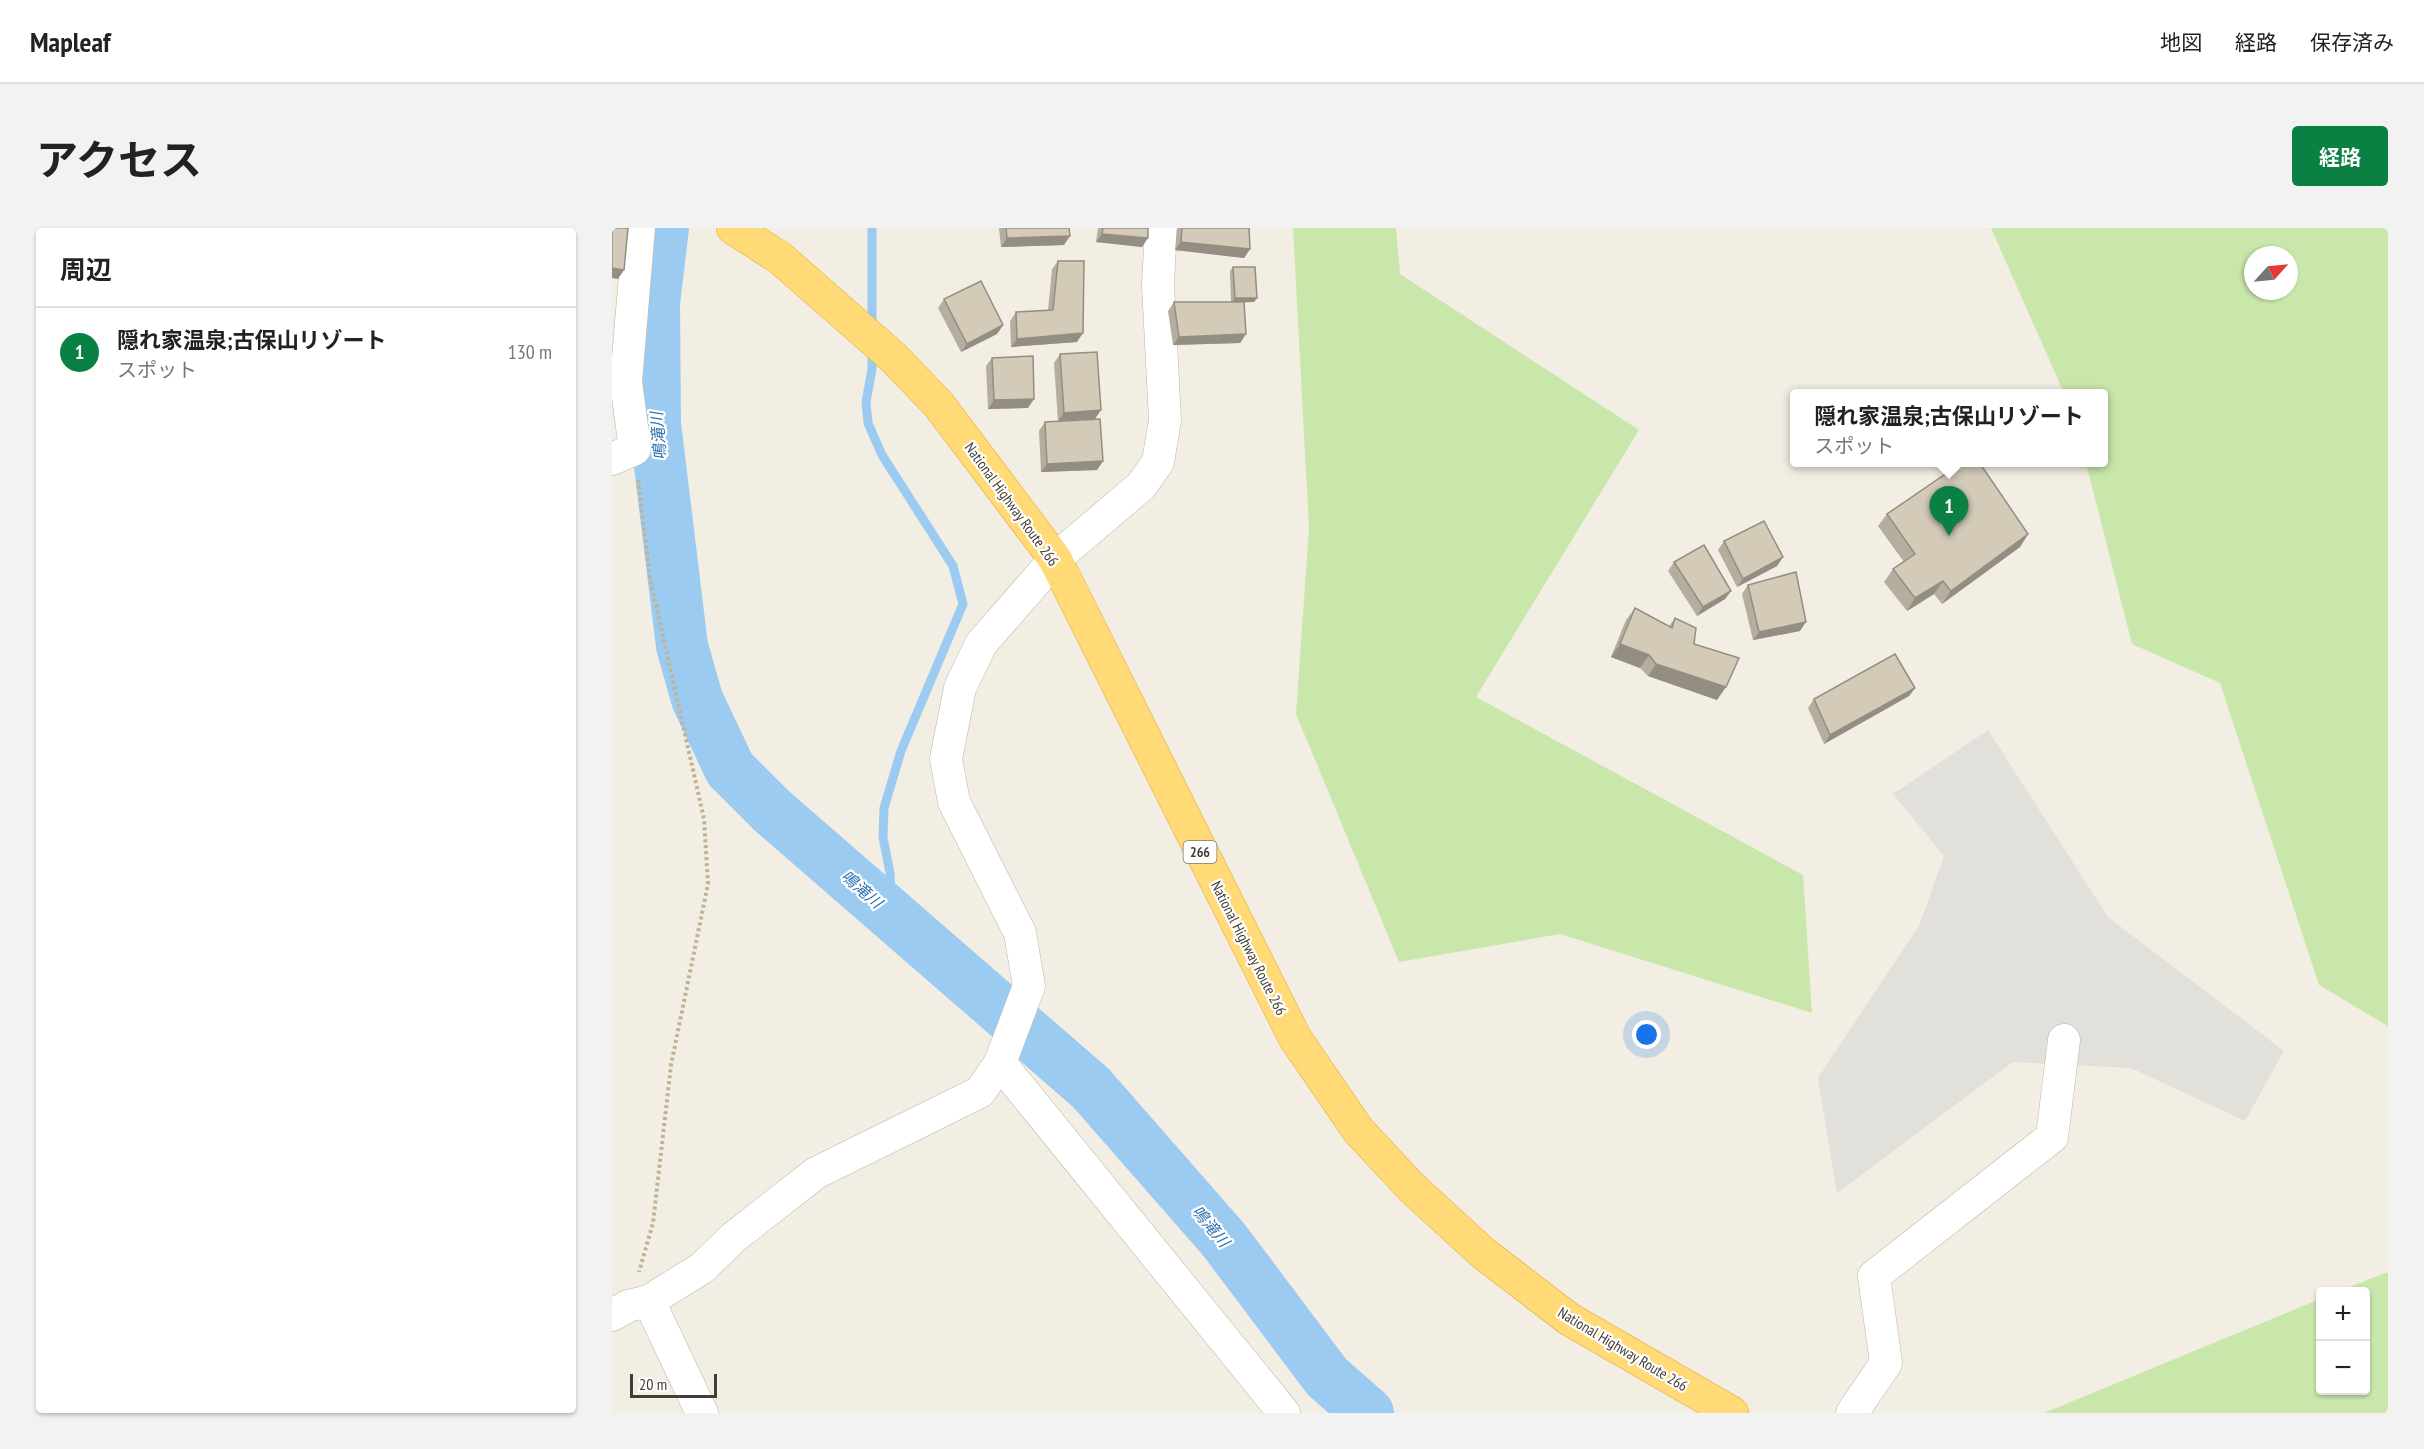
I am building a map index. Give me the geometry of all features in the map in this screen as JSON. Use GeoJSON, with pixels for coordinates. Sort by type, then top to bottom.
{"type":"FeatureCollection","features":[{"type":"Feature","properties":{"kind":"highway","name":"National Highway Route 266"},"geometry":{"type":"LineString","coordinates":[[733,228],[780,258],[894,358],[939,405],[1055,559],[1295,1038],[1358,1130],[1412,1188],[1483,1253],[1569,1319],[1732,1413]]}},
{"type":"Feature","properties":{"kind":"street"},"geometry":{"type":"LineString","coordinates":[[623,454],[626,382],[639,228]]}},
{"type":"Feature","properties":{"kind":"street"},"geometry":{"type":"LineString","coordinates":[[702,1413],[630,1308],[702,1268],[734,1237],[816,1173],[980,1092],[1000,1063],[1029,986],[1020,933],[954,802],[946,759],[960,688],[981,644],[1055,559],[1141,486],[1158,462],[1165,420],[1158,285],[1161,228]]}},
{"type":"Feature","properties":{"kind":"street"},"geometry":{"type":"LineString","coordinates":[[1852,1413],[1886,1363],[1874,1276],[2052,1137],[2064,1040]]}},
{"type":"Feature","properties":{"kind":"street"},"geometry":{"type":"LineString","coordinates":[[1000,1063],[1284,1413]]}},
{"type":"Feature","properties":{"kind":"path"},"geometry":{"type":"LineString","coordinates":[[623,454],[704,819],[708,884],[671,1065],[653,1223],[630,1308]]}},
{"type":"Feature","properties":{"kind":"green space"},"geometry":{"type":"Polygon","coordinates":[[[1293,228],[1396,228],[1400,274],[1639,430],[1476,697],[1803,875],[1812,1013],[1560,934],[1399,962],[1296,714],[1309,528],[1293,228]]]}},
{"type":"Feature","properties":{"kind":"green space"},"geometry":{"type":"Polygon","coordinates":[[[1991,228],[2388,228],[2388,1026],[2319,985],[2220,683],[2132,644],[2087,467],[2108,467],[2108,389],[2062,389],[1991,228]]]}},
{"type":"Feature","properties":{"kind":"green space"},"geometry":{"type":"Polygon","coordinates":[[[2388,1272],[2388,1413],[2044,1413],[2316,1301],[2316,1395],[2370,1395],[2370,1287],[2349,1287],[2388,1272]]]}},
{"type":"Feature","properties":{"kind":"shaded area"},"geometry":{"type":"Polygon","coordinates":[[[1988,730],[2108,917],[2284,1051],[2245,1121],[2131,1068],[2013,1062],[1837,1193],[1818,1078],[1919,926],[1944,856],[1893,794],[1988,730]]]}},
{"type":"Feature","properties":{"kind":"building"},"geometry":{"type":"Polygon","coordinates":[[[612,228],[628,228],[624,270],[612,268],[612,228]]]}},
{"type":"Feature","properties":{"kind":"building"},"geometry":{"type":"Polygon","coordinates":[[[1006,228],[1069,228],[1070,236],[1007,238],[1006,228]]]}},
{"type":"Feature","properties":{"kind":"building"},"geometry":{"type":"Polygon","coordinates":[[[1103,228],[1148,228],[1148,238],[1102,234],[1103,228]]]}},
{"type":"Feature","properties":{"kind":"building"},"geometry":{"type":"Polygon","coordinates":[[[1182,228],[1249,228],[1250,249],[1181,242],[1182,228]]]}},
{"type":"Feature","properties":{"kind":"building"},"geometry":{"type":"Polygon","coordinates":[[[1058,261],[1084,261],[1083,333],[1017,339],[1016,312],[1053,310],[1058,261]]]}},
{"type":"Feature","properties":{"kind":"building"},"geometry":{"type":"Polygon","coordinates":[[[1233,267],[1255,267],[1257,298],[1235,298],[1233,267]]]}},
{"type":"Feature","properties":{"kind":"building"},"geometry":{"type":"Polygon","coordinates":[[[981,281],[1003,325],[967,344],[944,299],[981,281]]]}},
{"type":"Feature","properties":{"kind":"building"},"geometry":{"type":"Polygon","coordinates":[[[1174,302],[1244,302],[1246,334],[1179,337],[1174,302]]]}},
{"type":"Feature","properties":{"kind":"building"},"geometry":{"type":"Polygon","coordinates":[[[1097,352],[1101,410],[1064,413],[1060,354],[1097,352]]]}},
{"type":"Feature","properties":{"kind":"building"},"geometry":{"type":"Polygon","coordinates":[[[1033,356],[1034,399],[994,400],[992,358],[1033,356]]]}},
{"type":"Feature","properties":{"kind":"building"},"geometry":{"type":"Polygon","coordinates":[[[1100,419],[1103,461],[1047,464],[1045,422],[1100,419]]]}},
{"type":"Feature","properties":{"kind":"building"},"geometry":{"type":"Polygon","coordinates":[[[1956,467],[1982,467],[2028,534],[1951,591],[1943,581],[1915,598],[1893,569],[1915,554],[1887,514],[1956,467]]]}},
{"type":"Feature","properties":{"kind":"building"},"geometry":{"type":"Polygon","coordinates":[[[1764,521],[1783,557],[1743,579],[1724,541],[1764,521]]]}},
{"type":"Feature","properties":{"kind":"building"},"geometry":{"type":"Polygon","coordinates":[[[1704,545],[1731,591],[1703,607],[1674,562],[1704,545]]]}},
{"type":"Feature","properties":{"kind":"building"},"geometry":{"type":"Polygon","coordinates":[[[1796,572],[1806,622],[1759,632],[1748,585],[1796,572]]]}},
{"type":"Feature","properties":{"kind":"building"},"geometry":{"type":"Polygon","coordinates":[[[1635,608],[1672,628],[1675,618],[1696,628],[1694,644],[1739,658],[1726,687],[1656,664],[1649,655],[1620,644],[1635,608]]]}},
{"type":"Feature","properties":{"kind":"building"},"geometry":{"type":"Polygon","coordinates":[[[1895,654],[1915,688],[1830,735],[1814,699],[1895,654]]]}},
{"type":"Feature","properties":{"kind":"waterway","name":"鳴滝川"},"geometry":{"type":"LineString","coordinates":[[663,228],[654,303],[655,424],[682,646],[697,699],[730,769],[772,811],[1091,1088],[1224,1240],[1327,1377],[1368,1413]]}},
{"type":"Feature","properties":{"kind":"waterway"},"geometry":{"type":"LineString","coordinates":[[872,228],[872,328]]}},
{"type":"Feature","properties":{"kind":"waterway"},"geometry":{"type":"LineString","coordinates":[[872,350],[872,369],[866,402],[868,423],[882,455],[953,566],[963,604],[901,751],[884,808],[883,837],[890,873],[892,914]]}},
{"type":"Feature","properties":{"kind":"place","name":"隠れ家温泉;古保山リゾート"},"geometry":{"type":"Point","coordinates":[1949,536]}}]}
